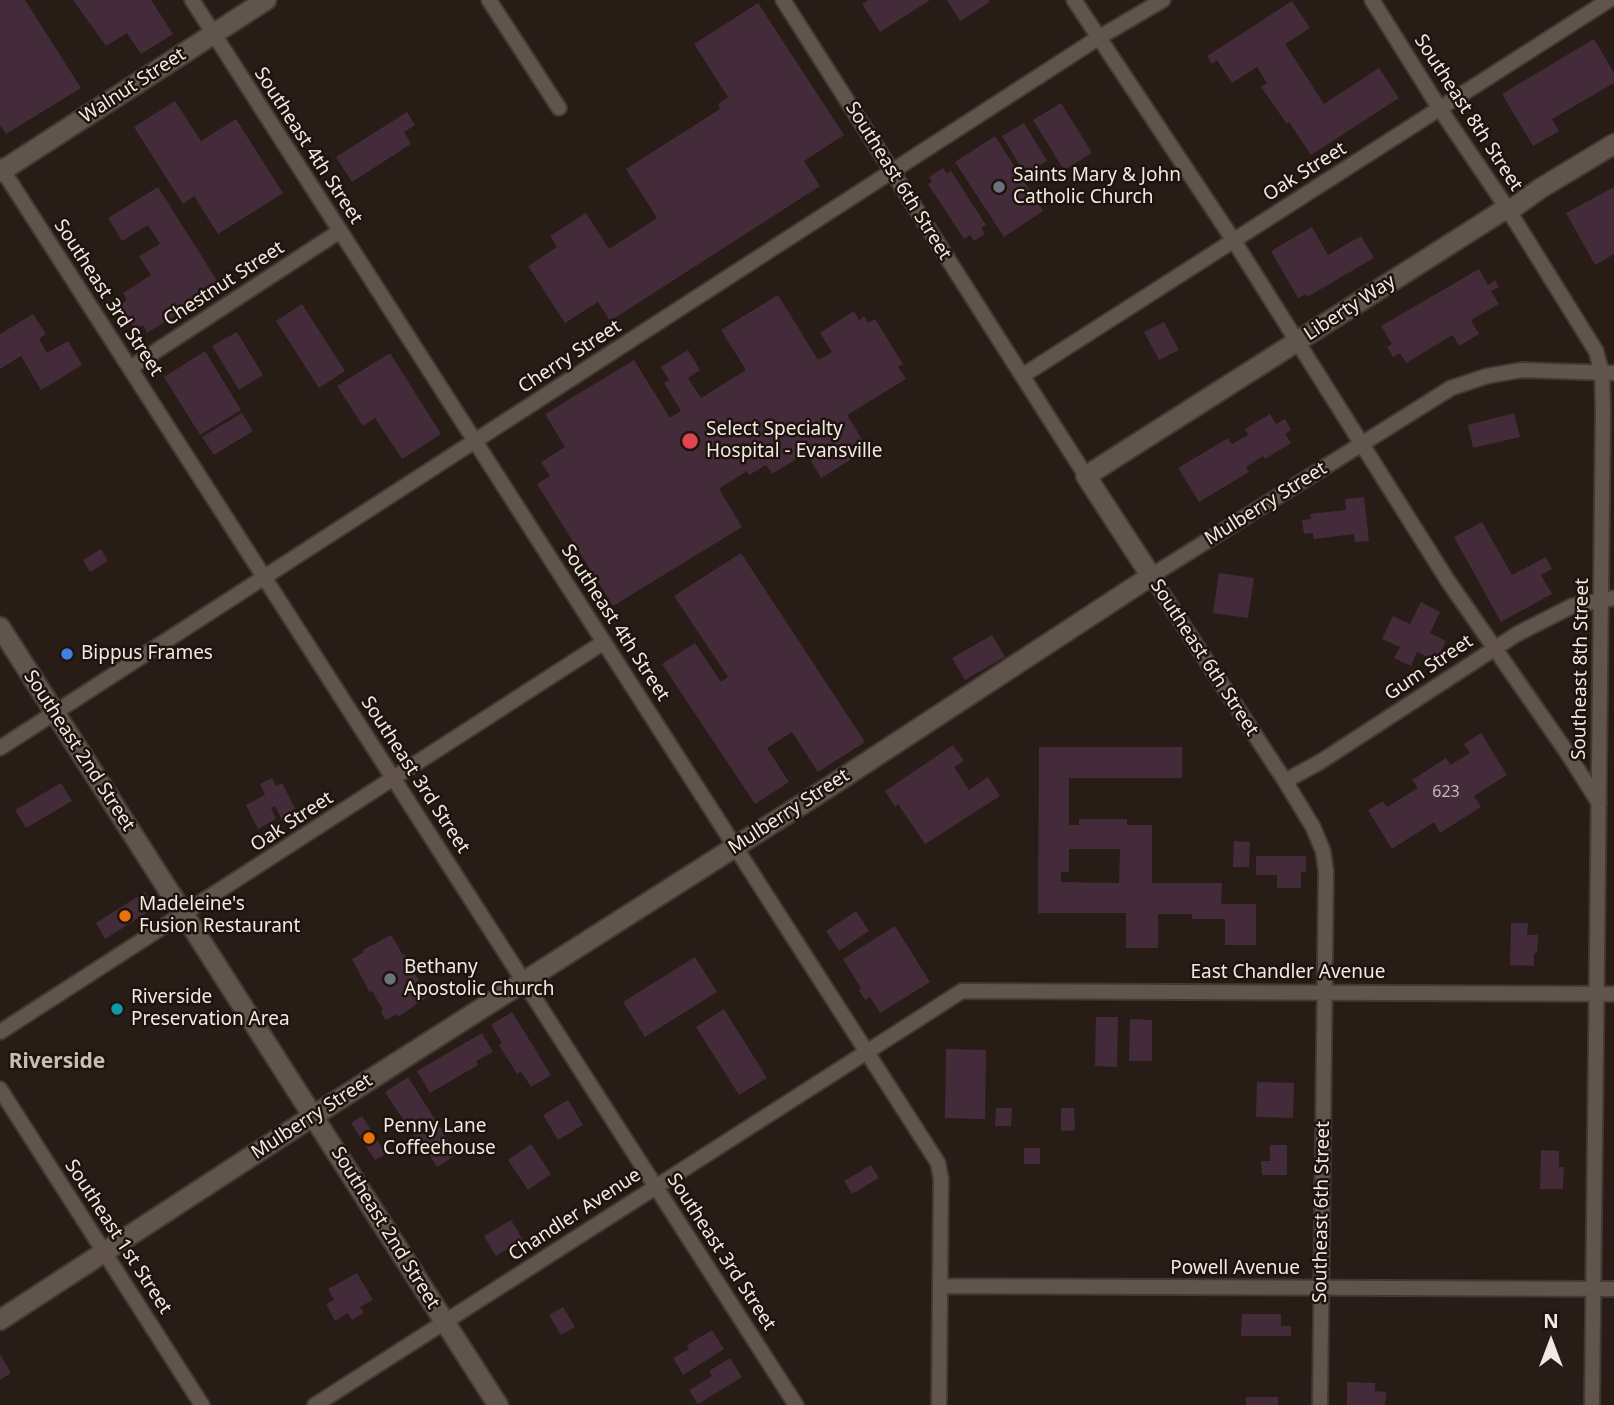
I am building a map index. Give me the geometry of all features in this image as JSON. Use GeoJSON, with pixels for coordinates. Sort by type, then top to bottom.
{"type":"FeatureCollection","features":[{"type":"Feature","properties":{"kind":"street","name":"Southeast 4th Street"},"geometry":{"type":"LineString","coordinates":[[192,0],[940,1168],[939,1405]]}},
{"type":"Feature","properties":{"kind":"street","name":"Walnut Street"},"geometry":{"type":"LineString","coordinates":[[1,169],[266,0]]}},
{"type":"Feature","properties":{"kind":"street"},"geometry":{"type":"LineString","coordinates":[[489,0],[559,108]]}},
{"type":"Feature","properties":{"kind":"street","name":"Southeast 6th Street"},"geometry":{"type":"LineString","coordinates":[[783,0],[1086,476],[1285,781],[1313,827],[1323,851],[1326,871],[1320,1405]]}},
{"type":"Feature","properties":{"kind":"street"},"geometry":{"type":"LineString","coordinates":[[1073,0],[1234,241],[1448,581],[1599,803]]}},
{"type":"Feature","properties":{"kind":"street","name":"Cherry Street"},"geometry":{"type":"LineString","coordinates":[[0,748],[1098,38],[1163,0]]}},
{"type":"Feature","properties":{"kind":"street","name":"Southeast 8th Street"},"geometry":{"type":"LineString","coordinates":[[1372,0],[1440,109],[1509,211],[1608,373],[1603,409],[1607,599],[1599,803],[1592,1405]]}},
{"type":"Feature","properties":{"kind":"street","name":"Oak Street"},"geometry":{"type":"LineString","coordinates":[[1022,376],[1609,0]]}},
{"type":"Feature","properties":{"kind":"street","name":"Liberty Way"},"geometry":{"type":"LineString","coordinates":[[1086,476],[1502,211],[1509,211],[1541,188],[1614,144]]}},
{"type":"Feature","properties":{"kind":"street","name":"Southeast 3rd Street"},"geometry":{"type":"LineString","coordinates":[[1,169],[526,981],[796,1405]]}},
{"type":"Feature","properties":{"kind":"street","name":"Chestnut Street"},"geometry":{"type":"LineString","coordinates":[[130,368],[340,231]]}},
{"type":"Feature","properties":{"kind":"street","name":"Mulberry Street"},"geometry":{"type":"LineString","coordinates":[[0,1320],[313,1116],[736,847],[1151,576],[1451,388],[1487,376],[1522,370],[1608,373]]}},
{"type":"Feature","properties":{"kind":"street","name":"Gum Street"},"geometry":{"type":"LineString","coordinates":[[1285,781],[1332,754],[1494,648],[1572,606],[1607,599]]}},
{"type":"Feature","properties":{"kind":"street","name":"Southeast 2nd Street"},"geometry":{"type":"LineString","coordinates":[[0,627],[498,1405]]}},
{"type":"Feature","properties":{"kind":"street","name":"Oak Street"},"geometry":{"type":"LineString","coordinates":[[0,1032],[604,642]]}},
{"type":"Feature","properties":{"kind":"street","name":"East Chandler Avenue"},"geometry":{"type":"LineString","coordinates":[[962,991],[1614,994]]}},
{"type":"Feature","properties":{"kind":"street","name":"Chandler Avenue"},"geometry":{"type":"LineString","coordinates":[[315,1405],[962,991]]}},
{"type":"Feature","properties":{"kind":"street","name":"Southeast 1st Street"},"geometry":{"type":"LineString","coordinates":[[0,1090],[202,1405]]}},
{"type":"Feature","properties":{"kind":"street","name":"Powell Avenue"},"geometry":{"type":"LineString","coordinates":[[940,1286],[1614,1289]]}},
{"type":"Feature","properties":{"kind":"building"},"geometry":{"type":"Polygon","coordinates":[[[0,0],[25,0],[81,88],[6,134],[0,125],[0,0]]]}},
{"type":"Feature","properties":{"kind":"building"},"geometry":{"type":"Polygon","coordinates":[[[73,0],[151,0],[173,34],[141,54],[127,33],[106,46],[73,0]]]}},
{"type":"Feature","properties":{"kind":"building"},"geometry":{"type":"Polygon","coordinates":[[[868,0],[930,0],[880,32],[862,4],[868,0]]]}},
{"type":"Feature","properties":{"kind":"building"},"geometry":{"type":"Polygon","coordinates":[[[947,0],[988,0],[990,2],[960,21],[947,0]]]}},
{"type":"Feature","properties":{"kind":"building"},"geometry":{"type":"Polygon","coordinates":[[[1292,1],[1310,28],[1285,44],[1324,104],[1379,68],[1399,98],[1311,155],[1261,87],[1267,83],[1257,67],[1232,83],[1217,60],[1212,64],[1207,56],[1292,1]]]}},
{"type":"Feature","properties":{"kind":"building"},"geometry":{"type":"Polygon","coordinates":[[[758,3],[844,135],[804,161],[820,186],[610,321],[598,302],[565,323],[528,266],[557,247],[550,236],[586,213],[609,249],[657,218],[626,169],[720,109],[718,104],[728,97],[694,44],[758,3]]]}},
{"type":"Feature","properties":{"kind":"building"},"geometry":{"type":"Polygon","coordinates":[[[1594,39],[1614,73],[1614,83],[1552,119],[1559,131],[1533,146],[1502,94],[1594,39]]]}},
{"type":"Feature","properties":{"kind":"building"},"geometry":{"type":"Polygon","coordinates":[[[175,101],[201,141],[236,119],[283,193],[218,234],[194,196],[183,204],[134,127],[175,101]]]}},
{"type":"Feature","properties":{"kind":"building"},"geometry":{"type":"Polygon","coordinates":[[[1061,103],[1092,153],[1064,170],[1033,120],[1061,103]]]}},
{"type":"Feature","properties":{"kind":"building"},"geometry":{"type":"Polygon","coordinates":[[[407,112],[415,125],[404,132],[411,144],[352,182],[336,157],[407,112]]]}},
{"type":"Feature","properties":{"kind":"building"},"geometry":{"type":"Polygon","coordinates":[[[1024,123],[1047,161],[1025,174],[1002,136],[1024,123]]]}},
{"type":"Feature","properties":{"kind":"building","name":"Saints Mary & John Catholic Church"},"geometry":{"type":"Polygon","coordinates":[[[995,136],[1043,211],[1004,237],[955,162],[995,136]]]}},
{"type":"Feature","properties":{"kind":"building"},"geometry":{"type":"Polygon","coordinates":[[[943,168],[947,174],[951,171],[986,225],[981,228],[985,234],[974,241],[970,235],[964,239],[928,184],[932,182],[929,177],[943,168]]]}},
{"type":"Feature","properties":{"kind":"building"},"geometry":{"type":"Polygon","coordinates":[[[158,187],[221,287],[147,333],[143,325],[135,330],[119,305],[127,300],[123,293],[151,275],[139,256],[160,244],[148,225],[122,241],[108,218],[158,187]]]}},
{"type":"Feature","properties":{"kind":"building"},"geometry":{"type":"Polygon","coordinates":[[[1614,187],[1614,254],[1595,265],[1566,213],[1614,187]]]}},
{"type":"Feature","properties":{"kind":"building"},"geometry":{"type":"Polygon","coordinates":[[[1312,227],[1328,255],[1361,236],[1374,258],[1307,297],[1306,294],[1298,298],[1271,251],[1312,227]]]}},
{"type":"Feature","properties":{"kind":"building"},"geometry":{"type":"Polygon","coordinates":[[[1479,269],[1488,285],[1495,280],[1499,287],[1491,291],[1499,304],[1471,320],[1479,334],[1459,346],[1453,335],[1406,363],[1400,353],[1393,357],[1387,347],[1392,344],[1381,326],[1479,269]]]}},
{"type":"Feature","properties":{"kind":"building"},"geometry":{"type":"Polygon","coordinates":[[[778,295],[818,360],[832,352],[820,333],[854,311],[859,320],[864,316],[868,323],[875,319],[903,364],[898,367],[906,379],[847,415],[868,449],[821,478],[806,453],[772,474],[766,465],[749,475],[747,471],[719,489],[742,527],[613,606],[537,484],[550,476],[541,462],[565,447],[545,414],[634,360],[670,418],[681,411],[664,383],[669,380],[661,367],[688,350],[700,370],[688,378],[701,398],[746,370],[721,330],[778,295]]]}},
{"type":"Feature","properties":{"kind":"building"},"geometry":{"type":"Polygon","coordinates":[[[302,304],[345,371],[319,388],[276,321],[302,304]]]}},
{"type":"Feature","properties":{"kind":"building"},"geometry":{"type":"Polygon","coordinates":[[[33,314],[46,334],[39,339],[47,353],[68,341],[82,365],[41,390],[21,356],[0,369],[0,334],[33,314]]]}},
{"type":"Feature","properties":{"kind":"building"},"geometry":{"type":"Polygon","coordinates":[[[1164,322],[1179,350],[1159,360],[1144,332],[1164,322]]]}},
{"type":"Feature","properties":{"kind":"building"},"geometry":{"type":"Polygon","coordinates":[[[237,332],[263,375],[239,390],[212,346],[237,332]]]}},
{"type":"Feature","properties":{"kind":"building"},"geometry":{"type":"Polygon","coordinates":[[[205,351],[241,410],[200,435],[164,377],[205,351]]]}},
{"type":"Feature","properties":{"kind":"building"},"geometry":{"type":"Polygon","coordinates":[[[390,353],[441,434],[402,459],[375,418],[363,426],[337,386],[390,353]]]}},
{"type":"Feature","properties":{"kind":"building"},"geometry":{"type":"Polygon","coordinates":[[[242,413],[253,431],[214,455],[202,437],[242,413]]]}},
{"type":"Feature","properties":{"kind":"building"},"geometry":{"type":"Polygon","coordinates":[[[1514,413],[1520,437],[1473,448],[1468,425],[1514,413]]]}},
{"type":"Feature","properties":{"kind":"building"},"geometry":{"type":"Polygon","coordinates":[[[1270,414],[1276,424],[1285,419],[1291,430],[1285,434],[1291,443],[1265,459],[1263,456],[1246,467],[1249,472],[1199,502],[1178,468],[1228,438],[1232,444],[1248,435],[1245,429],[1270,414]]]}},
{"type":"Feature","properties":{"kind":"building"},"geometry":{"type":"Polygon","coordinates":[[[1364,497],[1369,541],[1355,542],[1354,534],[1314,539],[1313,533],[1304,534],[1302,520],[1311,519],[1310,514],[1346,510],[1345,499],[1364,497]]]}},
{"type":"Feature","properties":{"kind":"building"},"geometry":{"type":"Polygon","coordinates":[[[1482,522],[1512,575],[1546,557],[1552,569],[1541,575],[1552,594],[1501,622],[1454,537],[1482,522]]]}},
{"type":"Feature","properties":{"kind":"building"},"geometry":{"type":"Polygon","coordinates":[[[101,549],[108,561],[90,572],[83,560],[101,549]]]}},
{"type":"Feature","properties":{"kind":"building"},"geometry":{"type":"Polygon","coordinates":[[[741,553],[865,742],[818,772],[792,732],[767,748],[789,782],[755,804],[662,664],[695,643],[721,682],[728,677],[674,596],[741,553]]]}},
{"type":"Feature","properties":{"kind":"building"},"geometry":{"type":"Polygon","coordinates":[[[1219,573],[1254,578],[1248,618],[1213,613],[1219,573]]]}},
{"type":"Feature","properties":{"kind":"building"},"geometry":{"type":"Polygon","coordinates":[[[1421,602],[1440,612],[1430,633],[1446,641],[1436,661],[1417,652],[1411,666],[1394,658],[1400,647],[1382,639],[1393,616],[1410,624],[1421,602]]]}},
{"type":"Feature","properties":{"kind":"building"},"geometry":{"type":"Polygon","coordinates":[[[992,635],[1005,657],[965,680],[952,658],[992,635]]]}},
{"type":"Feature","properties":{"kind":"building"},"geometry":{"type":"Polygon","coordinates":[[[1481,733],[1507,775],[1474,796],[1481,807],[1440,833],[1434,822],[1392,849],[1368,810],[1383,801],[1387,807],[1418,788],[1412,780],[1446,758],[1450,765],[1470,753],[1464,744],[1481,733]]]}},
{"type":"Feature","properties":{"kind":"building"},"geometry":{"type":"Polygon","coordinates":[[[953,745],[964,761],[954,767],[969,790],[988,777],[1000,796],[925,844],[898,804],[895,807],[885,791],[953,745]]]}},
{"type":"Feature","properties":{"kind":"building"},"geometry":{"type":"Polygon","coordinates":[[[1039,747],[1182,747],[1182,778],[1069,778],[1069,825],[1079,825],[1079,819],[1127,819],[1127,825],[1152,825],[1152,883],[1222,883],[1221,904],[1256,904],[1256,945],[1225,945],[1225,919],[1192,919],[1192,914],[1158,914],[1158,948],[1126,948],[1126,913],[1038,913],[1039,747]],[[1069,849],[1069,872],[1061,872],[1061,882],[1119,883],[1120,849],[1069,849]]]}},
{"type":"Feature","properties":{"kind":"building"},"geometry":{"type":"Polygon","coordinates":[[[272,778],[276,786],[282,783],[297,812],[282,820],[275,806],[271,808],[276,819],[258,829],[246,805],[265,795],[260,784],[272,778]]]}},
{"type":"Feature","properties":{"kind":"building"},"geometry":{"type":"Polygon","coordinates":[[[61,783],[72,801],[26,828],[15,810],[61,783]]]}},
{"type":"Feature","properties":{"kind":"building"},"geometry":{"type":"Polygon","coordinates":[[[1234,841],[1250,842],[1249,867],[1233,867],[1234,841]]]}},
{"type":"Feature","properties":{"kind":"building"},"geometry":{"type":"Polygon","coordinates":[[[1256,856],[1306,856],[1306,872],[1301,872],[1301,888],[1277,888],[1277,875],[1256,875],[1256,856]]]}},
{"type":"Feature","properties":{"kind":"building","name":"Madeleine's Fusion Restaurant"},"geometry":{"type":"Polygon","coordinates":[[[145,892],[154,908],[105,939],[96,923],[145,892]]]}},
{"type":"Feature","properties":{"kind":"building"},"geometry":{"type":"Polygon","coordinates":[[[856,911],[869,931],[839,951],[826,931],[856,911]]]}},
{"type":"Feature","properties":{"kind":"building"},"geometry":{"type":"Polygon","coordinates":[[[1511,923],[1528,923],[1527,935],[1538,935],[1534,966],[1510,965],[1511,923]]]}},
{"type":"Feature","properties":{"kind":"building"},"geometry":{"type":"Polygon","coordinates":[[[895,926],[930,982],[880,1013],[870,997],[865,1000],[859,990],[861,988],[843,959],[895,926]]]}},
{"type":"Feature","properties":{"kind":"building","name":"Bethany Apostolic Church"},"geometry":{"type":"Polygon","coordinates":[[[391,935],[430,995],[398,1017],[397,1014],[386,1020],[381,1012],[383,1010],[372,991],[370,993],[352,959],[391,935]]]}},
{"type":"Feature","properties":{"kind":"building"},"geometry":{"type":"Polygon","coordinates":[[[695,957],[717,992],[645,1037],[623,1002],[695,957]]]}},
{"type":"Feature","properties":{"kind":"building"},"geometry":{"type":"Polygon","coordinates":[[[724,1009],[767,1078],[739,1095],[696,1027],[724,1009]]]}},
{"type":"Feature","properties":{"kind":"building"},"geometry":{"type":"Polygon","coordinates":[[[512,1012],[551,1075],[531,1087],[521,1071],[517,1074],[499,1045],[502,1043],[491,1025],[512,1012]]]}},
{"type":"Feature","properties":{"kind":"building"},"geometry":{"type":"Polygon","coordinates":[[[1096,1017],[1118,1017],[1117,1067],[1095,1066],[1096,1017]]]}},
{"type":"Feature","properties":{"kind":"building"},"geometry":{"type":"Polygon","coordinates":[[[1130,1019],[1152,1020],[1152,1061],[1129,1061],[1130,1019]]]}},
{"type":"Feature","properties":{"kind":"building"},"geometry":{"type":"Polygon","coordinates":[[[482,1033],[493,1052],[476,1061],[478,1065],[430,1093],[417,1071],[482,1033]]]}},
{"type":"Feature","properties":{"kind":"building"},"geometry":{"type":"Polygon","coordinates":[[[946,1049],[986,1050],[985,1119],[945,1118],[946,1049]]]}},
{"type":"Feature","properties":{"kind":"building"},"geometry":{"type":"Polygon","coordinates":[[[408,1077],[457,1154],[437,1167],[385,1092],[408,1077]]]}},
{"type":"Feature","properties":{"kind":"building"},"geometry":{"type":"Polygon","coordinates":[[[1257,1082],[1294,1083],[1293,1118],[1256,1117],[1257,1082]]]}},
{"type":"Feature","properties":{"kind":"building"},"geometry":{"type":"Polygon","coordinates":[[[568,1100],[583,1125],[558,1140],[543,1115],[568,1100]]]}},
{"type":"Feature","properties":{"kind":"building"},"geometry":{"type":"Polygon","coordinates":[[[996,1108],[1012,1108],[1011,1126],[995,1126],[996,1108]]]}},
{"type":"Feature","properties":{"kind":"building"},"geometry":{"type":"Polygon","coordinates":[[[1061,1108],[1074,1108],[1075,1130],[1061,1131],[1061,1108]]]}},
{"type":"Feature","properties":{"kind":"building","name":"Penny Lane Coffeehouse"},"geometry":{"type":"Polygon","coordinates":[[[362,1116],[386,1154],[375,1160],[351,1123],[362,1116]]]}},
{"type":"Feature","properties":{"kind":"building"},"geometry":{"type":"Polygon","coordinates":[[[531,1144],[551,1174],[528,1190],[508,1160],[531,1144]]]}},
{"type":"Feature","properties":{"kind":"building"},"geometry":{"type":"Polygon","coordinates":[[[1270,1145],[1287,1145],[1287,1175],[1262,1175],[1261,1161],[1270,1161],[1270,1145]]]}},
{"type":"Feature","properties":{"kind":"building"},"geometry":{"type":"Polygon","coordinates":[[[1024,1148],[1040,1148],[1040,1164],[1024,1164],[1024,1148]]]}},
{"type":"Feature","properties":{"kind":"building"},"geometry":{"type":"Polygon","coordinates":[[[1541,1150],[1559,1151],[1559,1167],[1564,1167],[1563,1189],[1540,1189],[1541,1150]]]}},
{"type":"Feature","properties":{"kind":"building"},"geometry":{"type":"Polygon","coordinates":[[[871,1165],[879,1178],[852,1194],[844,1181],[871,1165]]]}},
{"type":"Feature","properties":{"kind":"building"},"geometry":{"type":"Polygon","coordinates":[[[511,1220],[523,1240],[496,1256],[484,1236],[511,1220]]]}},
{"type":"Feature","properties":{"kind":"building"},"geometry":{"type":"Polygon","coordinates":[[[357,1273],[373,1300],[360,1307],[364,1313],[352,1320],[348,1313],[335,1321],[326,1304],[334,1300],[328,1289],[357,1273]]]}},
{"type":"Feature","properties":{"kind":"building"},"geometry":{"type":"Polygon","coordinates":[[[563,1307],[575,1327],[561,1335],[549,1315],[563,1307]]]}},
{"type":"Feature","properties":{"kind":"building"},"geometry":{"type":"Polygon","coordinates":[[[1242,1314],[1281,1314],[1281,1326],[1291,1326],[1291,1336],[1241,1336],[1242,1314]]]}},
{"type":"Feature","properties":{"kind":"building"},"geometry":{"type":"Polygon","coordinates":[[[712,1330],[724,1349],[683,1375],[673,1358],[689,1349],[687,1345],[712,1330]]]}},
{"type":"Feature","properties":{"kind":"building"},"geometry":{"type":"Polygon","coordinates":[[[0,1354],[11,1373],[0,1380],[0,1354]]]}},
{"type":"Feature","properties":{"kind":"building"},"geometry":{"type":"Polygon","coordinates":[[[730,1358],[742,1377],[698,1404],[689,1390],[712,1376],[709,1371],[730,1358]]]}},
{"type":"Feature","properties":{"kind":"building"},"geometry":{"type":"Polygon","coordinates":[[[1347,1382],[1375,1383],[1375,1391],[1386,1392],[1385,1405],[1347,1405],[1347,1382]]]}},
{"type":"Feature","properties":{"kind":"building"},"geometry":{"type":"Polygon","coordinates":[[[1246,1397],[1278,1397],[1278,1405],[1246,1405],[1246,1397]]]}},
{"type":"Feature","properties":{"kind":"place","name":"Saints Mary & John Catholic Church"},"geometry":{"type":"Point","coordinates":[999,187]}},
{"type":"Feature","properties":{"kind":"place","name":"Select Specialty Hospital - Evansville"},"geometry":{"type":"Point","coordinates":[690,441]}},
{"type":"Feature","properties":{"kind":"place","name":"Bippus Frames"},"geometry":{"type":"Point","coordinates":[67,654]}},
{"type":"Feature","properties":{"kind":"place","name":"Madeleine's Fusion Restaurant"},"geometry":{"type":"Point","coordinates":[125,916]}},
{"type":"Feature","properties":{"kind":"place","name":"Bethany Apostolic Church"},"geometry":{"type":"Point","coordinates":[390,979]}},
{"type":"Feature","properties":{"kind":"place","name":"Riverside Preservation Area"},"geometry":{"type":"Point","coordinates":[117,1009]}},
{"type":"Feature","properties":{"kind":"place","name":"Penny Lane Coffeehouse"},"geometry":{"type":"Point","coordinates":[369,1138]}},
{"type":"Feature","properties":{"kind":"district","name":"Riverside"},"geometry":{"type":"Point","coordinates":[57,1062]}}]}
